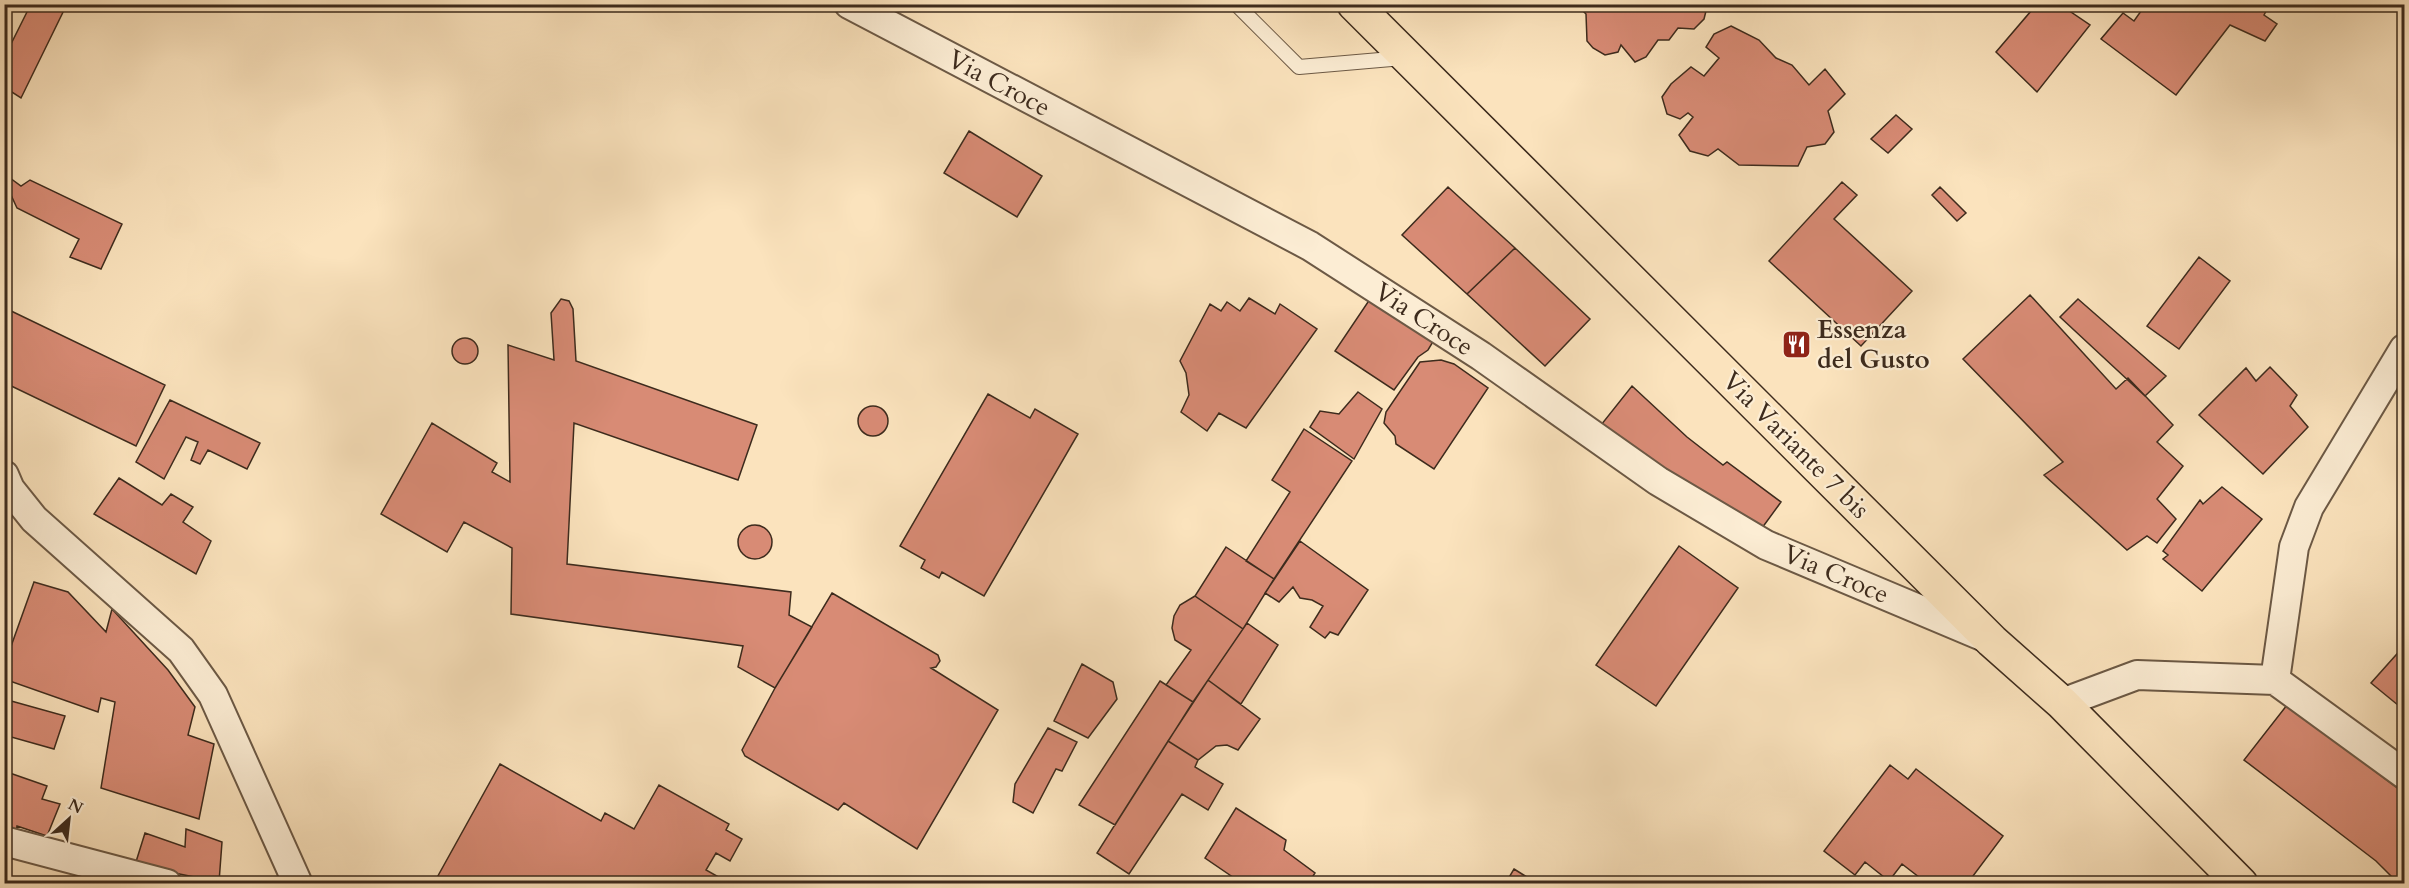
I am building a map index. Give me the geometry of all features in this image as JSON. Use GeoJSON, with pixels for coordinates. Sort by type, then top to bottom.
{"type":"FeatureCollection","features":[{"type":"Feature","properties":{"kind":"main road","name":"Via Variante 7 bis"},"geometry":{"type":"LineString","coordinates":[[1354,4],[1992,640],[2062,704],[2241,884]]}},
{"type":"Feature","properties":{"kind":"street","name":"Via Croce"},"geometry":{"type":"LineString","coordinates":[[849,4],[1310,246],[1481,356],[1658,481],[1766,544],[1992,640]]}},
{"type":"Feature","properties":{"kind":"street"},"geometry":{"type":"LineString","coordinates":[[2276,680],[2294,547],[2309,507],[2404,350]]}},
{"type":"Feature","properties":{"kind":"street"},"geometry":{"type":"LineString","coordinates":[[4,476],[10,489],[34,519],[181,650],[213,695],[298,884]]}},
{"type":"Feature","properties":{"kind":"street"},"geometry":{"type":"LineString","coordinates":[[2062,704],[2137,675],[2276,680],[2404,774]]}},
{"type":"Feature","properties":{"kind":"street"},"geometry":{"type":"LineString","coordinates":[[4,841],[166,884]]}},
{"type":"Feature","properties":{"kind":"lane"},"geometry":{"type":"LineString","coordinates":[[1236,4],[1299,67],[1407,57]]}},
{"type":"Feature","properties":{"kind":"building"},"geometry":{"type":"Polygon","coordinates":[[[31,4],[67,4],[21,98],[4,87],[4,58],[31,4]]]}},
{"type":"Feature","properties":{"kind":"building"},"geometry":{"type":"Polygon","coordinates":[[[1576,4],[1705,4],[1704,19],[1694,29],[1678,28],[1669,40],[1658,40],[1646,57],[1635,62],[1621,45],[1618,52],[1605,55],[1593,48],[1587,41],[1586,14],[1576,4]]]}},
{"type":"Feature","properties":{"kind":"building"},"geometry":{"type":"Polygon","coordinates":[[[2037,4],[2059,4],[2090,25],[2037,92],[1996,52],[2037,4]]]}},
{"type":"Feature","properties":{"kind":"building"},"geometry":{"type":"Polygon","coordinates":[[[2146,4],[2270,4],[2264,15],[2277,24],[2265,41],[2230,25],[2176,95],[2101,39],[2123,13],[2134,21],[2146,4]]]}},
{"type":"Feature","properties":{"kind":"building"},"geometry":{"type":"Polygon","coordinates":[[[1731,26],[1759,40],[1776,58],[1792,65],[1809,85],[1825,69],[1845,94],[1828,111],[1834,132],[1825,144],[1807,147],[1798,166],[1739,165],[1718,149],[1708,156],[1690,151],[1679,135],[1693,117],[1688,113],[1680,119],[1667,114],[1662,97],[1671,84],[1691,67],[1704,76],[1719,58],[1706,47],[1714,34],[1731,26]]]}},
{"type":"Feature","properties":{"kind":"building"},"geometry":{"type":"Polygon","coordinates":[[[1896,115],[1912,129],[1888,153],[1871,139],[1896,115]]]}},
{"type":"Feature","properties":{"kind":"building"},"geometry":{"type":"Polygon","coordinates":[[[969,131],[1042,176],[1017,217],[944,173],[969,131]]]}},
{"type":"Feature","properties":{"kind":"building"},"geometry":{"type":"Polygon","coordinates":[[[6,175],[21,186],[30,180],[122,224],[101,269],[70,257],[79,239],[17,208],[4,186],[6,175]]]}},
{"type":"Feature","properties":{"kind":"building"},"geometry":{"type":"Polygon","coordinates":[[[1842,182],[1857,195],[1834,219],[1912,291],[1861,346],[1769,261],[1842,182]]]}},
{"type":"Feature","properties":{"kind":"building"},"geometry":{"type":"Polygon","coordinates":[[[1448,187],[1515,248],[1467,294],[1402,235],[1448,187]]]}},
{"type":"Feature","properties":{"kind":"building"},"geometry":{"type":"Polygon","coordinates":[[[1940,187],[1966,213],[1957,221],[1932,195],[1940,187]]]}},
{"type":"Feature","properties":{"kind":"building"},"geometry":{"type":"Polygon","coordinates":[[[1515,248],[1590,319],[1545,366],[1467,294],[1515,248]]]}},
{"type":"Feature","properties":{"kind":"building"},"geometry":{"type":"Polygon","coordinates":[[[2199,257],[2230,281],[2179,349],[2147,326],[2199,257]]]}},
{"type":"Feature","properties":{"kind":"building"},"geometry":{"type":"Polygon","coordinates":[[[2030,295],[2116,389],[2128,378],[2173,425],[2157,442],[2183,466],[2157,499],[2176,519],[2157,543],[2147,536],[2127,550],[2044,475],[2063,462],[1963,359],[2030,295]]]}},
{"type":"Feature","properties":{"kind":"building"},"geometry":{"type":"Polygon","coordinates":[[[1249,298],[1275,314],[1280,304],[1317,329],[1246,428],[1219,413],[1207,431],[1181,412],[1189,395],[1186,373],[1180,361],[1210,304],[1221,311],[1227,302],[1240,311],[1249,298]]]}},
{"type":"Feature","properties":{"kind":"building"},"geometry":{"type":"Polygon","coordinates":[[[561,299],[569,301],[573,309],[576,361],[757,425],[738,480],[574,423],[567,564],[791,592],[789,615],[812,627],[775,688],[738,667],[743,646],[511,614],[512,548],[464,522],[447,552],[381,514],[432,423],[497,463],[492,472],[510,482],[508,345],[554,360],[551,313],[561,299]]]}},
{"type":"Feature","properties":{"kind":"building"},"geometry":{"type":"Polygon","coordinates":[[[1370,299],[1434,340],[1428,350],[1418,357],[1394,390],[1335,351],[1370,299]]]}},
{"type":"Feature","properties":{"kind":"building"},"geometry":{"type":"Polygon","coordinates":[[[2078,299],[2166,376],[2145,396],[2060,317],[2078,299]]]}},
{"type":"Feature","properties":{"kind":"building"},"geometry":{"type":"Polygon","coordinates":[[[7,309],[165,385],[136,446],[5,383],[7,309]]]}},
{"type":"Feature","properties":{"kind":"building"},"geometry":{"type":"Polygon","coordinates":[[[465,338],[474,342],[478,351],[474,360],[465,364],[456,360],[452,351],[456,342],[465,338]]]}},
{"type":"Feature","properties":{"kind":"building"},"geometry":{"type":"Polygon","coordinates":[[[1441,360],[1454,364],[1488,388],[1434,469],[1396,444],[1395,436],[1384,423],[1386,412],[1420,362],[1441,360]]]}},
{"type":"Feature","properties":{"kind":"building"},"geometry":{"type":"Polygon","coordinates":[[[2270,367],[2297,395],[2290,406],[2308,427],[2263,474],[2199,415],[2246,368],[2256,381],[2270,367]]]}},
{"type":"Feature","properties":{"kind":"building"},"geometry":{"type":"Polygon","coordinates":[[[1632,386],[1687,437],[1723,465],[1727,462],[1781,502],[1762,528],[1694,492],[1601,425],[1632,386]]]}},
{"type":"Feature","properties":{"kind":"building"},"geometry":{"type":"Polygon","coordinates":[[[1358,392],[1382,409],[1354,459],[1310,427],[1320,411],[1339,414],[1358,392]]]}},
{"type":"Feature","properties":{"kind":"building"},"geometry":{"type":"Polygon","coordinates":[[[988,394],[1030,418],[1035,409],[1078,434],[984,596],[942,572],[939,578],[921,568],[925,560],[900,546],[988,394]]]}},
{"type":"Feature","properties":{"kind":"building"},"geometry":{"type":"Polygon","coordinates":[[[170,400],[260,443],[247,469],[208,450],[200,464],[191,460],[198,442],[186,437],[164,479],[136,462],[170,400]]]}},
{"type":"Feature","properties":{"kind":"building"},"geometry":{"type":"Polygon","coordinates":[[[873,406],[884,410],[888,421],[884,432],[873,436],[862,432],[858,421],[862,410],[873,406]]]}},
{"type":"Feature","properties":{"kind":"building"},"geometry":{"type":"Polygon","coordinates":[[[1304,429],[1352,461],[1274,579],[1246,561],[1290,492],[1272,480],[1304,429]]]}},
{"type":"Feature","properties":{"kind":"building"},"geometry":{"type":"Polygon","coordinates":[[[119,478],[162,505],[171,494],[193,507],[183,522],[211,541],[196,574],[94,514],[119,478]]]}},
{"type":"Feature","properties":{"kind":"building"},"geometry":{"type":"Polygon","coordinates":[[[2222,487],[2262,519],[2202,591],[2163,559],[2168,555],[2163,551],[2200,500],[2203,504],[2222,487]]]}},
{"type":"Feature","properties":{"kind":"building"},"geometry":{"type":"Polygon","coordinates":[[[755,525],[767,530],[772,542],[767,554],[755,559],[743,554],[738,542],[743,530],[755,525]]]}},
{"type":"Feature","properties":{"kind":"building"},"geometry":{"type":"Polygon","coordinates":[[[1300,541],[1368,590],[1338,635],[1330,632],[1325,638],[1310,627],[1323,606],[1312,600],[1300,598],[1293,587],[1279,602],[1265,593],[1300,541]]]}},
{"type":"Feature","properties":{"kind":"building"},"geometry":{"type":"Polygon","coordinates":[[[1679,546],[1738,588],[1656,706],[1596,665],[1679,546]]]}},
{"type":"Feature","properties":{"kind":"building"},"geometry":{"type":"Polygon","coordinates":[[[1226,547],[1274,579],[1243,629],[1195,596],[1226,547]]]}},
{"type":"Feature","properties":{"kind":"building"},"geometry":{"type":"Polygon","coordinates":[[[34,582],[68,592],[106,632],[112,609],[168,670],[195,707],[188,735],[214,744],[199,819],[101,788],[115,702],[101,698],[98,712],[4,679],[4,666],[34,582]]]}},
{"type":"Feature","properties":{"kind":"building"},"geometry":{"type":"Polygon","coordinates":[[[832,593],[938,655],[940,661],[936,667],[931,668],[998,710],[917,849],[844,803],[838,810],[745,756],[742,750],[775,688],[832,593]]]}},
{"type":"Feature","properties":{"kind":"building"},"geometry":{"type":"Polygon","coordinates":[[[1195,596],[1243,629],[1193,702],[1166,685],[1191,650],[1175,640],[1172,628],[1174,616],[1180,605],[1195,596]]]}},
{"type":"Feature","properties":{"kind":"building"},"geometry":{"type":"Polygon","coordinates":[[[1247,623],[1278,645],[1241,704],[1208,680],[1247,623]]]}},
{"type":"Feature","properties":{"kind":"building"},"geometry":{"type":"Polygon","coordinates":[[[2404,646],[2404,710],[2371,683],[2404,646]]]}},
{"type":"Feature","properties":{"kind":"building"},"geometry":{"type":"Polygon","coordinates":[[[1082,664],[1113,682],[1117,699],[1088,738],[1054,721],[1082,664]]]}},
{"type":"Feature","properties":{"kind":"building"},"geometry":{"type":"Polygon","coordinates":[[[1208,680],[1260,719],[1238,750],[1227,745],[1216,746],[1198,760],[1168,741],[1208,680]]]}},
{"type":"Feature","properties":{"kind":"building"},"geometry":{"type":"Polygon","coordinates":[[[1160,681],[1193,702],[1115,825],[1079,805],[1160,681]]]}},
{"type":"Feature","properties":{"kind":"building"},"geometry":{"type":"Polygon","coordinates":[[[4,699],[65,716],[54,749],[4,735],[4,699]]]}},
{"type":"Feature","properties":{"kind":"building"},"geometry":{"type":"Polygon","coordinates":[[[2287,705],[2404,793],[2404,884],[2399,884],[2376,861],[2244,760],[2287,705]]]}},
{"type":"Feature","properties":{"kind":"building"},"geometry":{"type":"Polygon","coordinates":[[[1048,728],[1077,742],[1062,771],[1056,769],[1033,813],[1013,802],[1015,784],[1048,728]]]}},
{"type":"Feature","properties":{"kind":"building"},"geometry":{"type":"Polygon","coordinates":[[[1168,741],[1198,760],[1195,767],[1223,784],[1208,810],[1182,794],[1129,874],[1097,853],[1168,741]]]}},
{"type":"Feature","properties":{"kind":"building"},"geometry":{"type":"Polygon","coordinates":[[[500,764],[601,821],[605,813],[634,829],[659,785],[729,824],[726,830],[742,839],[730,861],[716,853],[706,870],[731,884],[626,884],[618,879],[615,884],[434,883],[500,764]]]}},
{"type":"Feature","properties":{"kind":"building"},"geometry":{"type":"Polygon","coordinates":[[[1890,765],[1908,779],[1916,769],[2003,836],[1967,884],[1928,884],[1902,864],[1889,881],[1865,862],[1855,875],[1824,851],[1890,765]]]}},
{"type":"Feature","properties":{"kind":"building"},"geometry":{"type":"Polygon","coordinates":[[[4,771],[47,786],[42,799],[60,804],[47,836],[17,826],[16,832],[4,830],[4,771]]]}},
{"type":"Feature","properties":{"kind":"building"},"geometry":{"type":"Polygon","coordinates":[[[1236,808],[1286,840],[1284,850],[1315,873],[1308,884],[1243,884],[1205,858],[1236,808]]]}},
{"type":"Feature","properties":{"kind":"building"},"geometry":{"type":"Polygon","coordinates":[[[186,829],[222,842],[219,882],[135,865],[145,833],[185,847],[186,829]]]}},
{"type":"Feature","properties":{"kind":"building"},"geometry":{"type":"Polygon","coordinates":[[[1514,869],[1538,884],[1505,884],[1514,869]]]}},
{"type":"Feature","properties":{"kind":"place","name":"Essenza del Gusto"},"geometry":{"type":"Point","coordinates":[1796,344]}}]}
